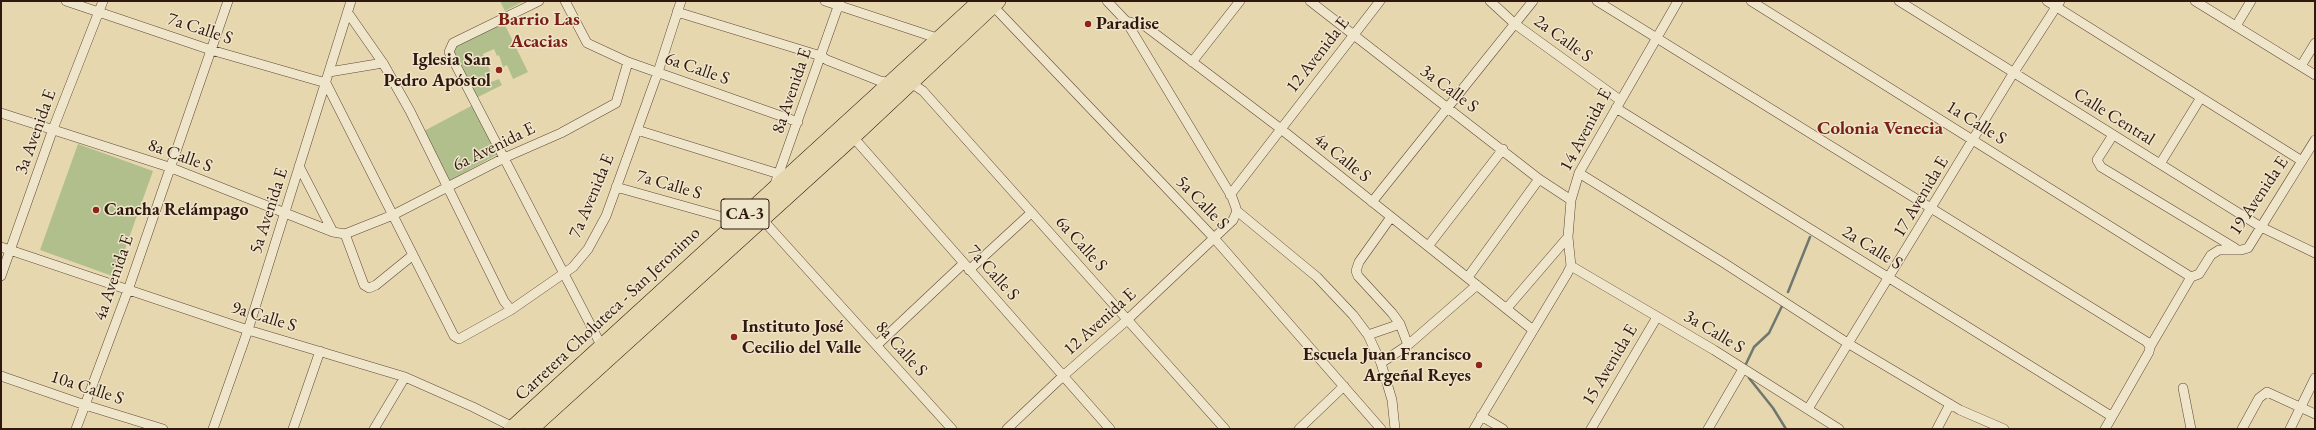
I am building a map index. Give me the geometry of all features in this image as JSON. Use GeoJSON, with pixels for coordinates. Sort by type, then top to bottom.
{"type":"FeatureCollection","features":[{"type":"Feature","properties":{"kind":"highway","name":"Carretera Choluteca - San Jeronimo"},"geometry":{"type":"LineString","coordinates":[[512,428],[772,190],[902,85],[940,39],[990,3]]}},
{"type":"Feature","properties":{"kind":"highway","name":"Carretera Choluteca - San Jeronimo"},"geometry":{"type":"LineString","coordinates":[[531,429],[853,137],[902,85],[990,3]]}},
{"type":"Feature","properties":{"kind":"street","name":"7a Calle S"},"geometry":{"type":"LineString","coordinates":[[66,1],[211,50],[326,83]]}},
{"type":"Feature","properties":{"kind":"street","name":"3a Avenida E"},"geometry":{"type":"LineString","coordinates":[[1,276],[6,249],[103,1]]}},
{"type":"Feature","properties":{"kind":"street","name":"4a Avenida E"},"geometry":{"type":"LineString","coordinates":[[76,429],[128,290],[169,167],[228,1]]}},
{"type":"Feature","properties":{"kind":"street","name":"5a Avenida E"},"geometry":{"type":"LineString","coordinates":[[213,429],[248,330],[351,1]]}},
{"type":"Feature","properties":{"kind":"street"},"geometry":{"type":"LineString","coordinates":[[539,1],[453,43],[449,48],[602,347]]}},
{"type":"Feature","properties":{"kind":"street","name":"6a Calle S"},"geometry":{"type":"LineString","coordinates":[[565,1],[587,42],[628,62],[798,122]]}},
{"type":"Feature","properties":{"kind":"street","name":"7a Avenida E"},"geometry":{"type":"LineString","coordinates":[[413,255],[454,336],[459,339],[511,310],[573,267],[588,249],[606,216],[658,72],[681,1]]}},
{"type":"Feature","properties":{"kind":"street"},"geometry":{"type":"LineString","coordinates":[[825,1],[839,3],[940,39]]}},
{"type":"Feature","properties":{"kind":"street"},"geometry":{"type":"LineString","coordinates":[[1107,1],[1126,21],[1230,195],[1237,210],[1317,277],[1353,315],[1368,335],[1381,363],[1392,400],[1395,429]]}},
{"type":"Feature","properties":{"kind":"street"},"geometry":{"type":"LineString","coordinates":[[1192,62],[1240,1]]}},
{"type":"Feature","properties":{"kind":"street","name":"3a Calle S"},"geometry":{"type":"LineString","coordinates":[[1310,1],[1352,36],[1503,149],[1539,179],[1572,200]]}},
{"type":"Feature","properties":{"kind":"street","name":"12 Avenida E"},"geometry":{"type":"LineString","coordinates":[[1230,195],[1380,1]]}},
{"type":"Feature","properties":{"kind":"street","name":"2a Calle S"},"geometry":{"type":"LineString","coordinates":[[1490,1],[1515,24],[1618,104],[1890,278],[2111,416]]}},
{"type":"Feature","properties":{"kind":"street"},"geometry":{"type":"LineString","coordinates":[[1372,202],[1533,1]]}},
{"type":"Feature","properties":{"kind":"street"},"geometry":{"type":"LineString","coordinates":[[1597,1],[1656,39],[2147,342],[2150,349],[2105,429]]}},
{"type":"Feature","properties":{"kind":"street","name":"14 Avenida E"},"geometry":{"type":"LineString","coordinates":[[1571,266],[1568,237],[1572,200],[1579,173],[1678,1]]}},
{"type":"Feature","properties":{"kind":"street","name":"1a Calle S"},"geometry":{"type":"LineString","coordinates":[[1751,1],[1974,140],[2182,274],[2192,278]]}},
{"type":"Feature","properties":{"kind":"street","name":"Calle Central"},"geometry":{"type":"LineString","coordinates":[[1900,1],[2261,227],[2315,253]]}},
{"type":"Feature","properties":{"kind":"street"},"geometry":{"type":"LineString","coordinates":[[2047,1],[2058,4],[2200,99],[2302,161]]}},
{"type":"Feature","properties":{"kind":"street"},"geometry":{"type":"LineString","coordinates":[[2195,1],[2315,75]]}},
{"type":"Feature","properties":{"kind":"street"},"geometry":{"type":"LineString","coordinates":[[2236,26],[2251,1]]}},
{"type":"Feature","properties":{"kind":"street","name":"8a Avenida E"},"geometry":{"type":"LineString","coordinates":[[772,190],[780,174],[839,3]]}},
{"type":"Feature","properties":{"kind":"street","name":"5a Calle S"},"geometry":{"type":"LineString","coordinates":[[990,3],[1214,238],[1381,429]]}},
{"type":"Feature","properties":{"kind":"street","name":"17 Avenida E"},"geometry":{"type":"LineString","coordinates":[[1808,409],[1932,210],[2014,72],[2058,4]]}},
{"type":"Feature","properties":{"kind":"street"},"geometry":{"type":"LineString","coordinates":[[677,12],[821,56],[841,66],[880,81],[902,85]]}},
{"type":"Feature","properties":{"kind":"street"},"geometry":{"type":"LineString","coordinates":[[348,13],[383,63],[448,187],[504,301],[511,310]]}},
{"type":"Feature","properties":{"kind":"street","name":"4a Calle S"},"geometry":{"type":"LineString","coordinates":[[1126,21],[1145,26],[1281,129],[1533,330]]}},
{"type":"Feature","properties":{"kind":"street"},"geometry":{"type":"LineString","coordinates":[[2300,66],[2315,43]]}},
{"type":"Feature","properties":{"kind":"street","name":"6a Avenida E"},"geometry":{"type":"LineString","coordinates":[[346,234],[393,215],[504,158],[561,133],[616,103],[628,62]]}},
{"type":"Feature","properties":{"kind":"street"},"geometry":{"type":"LineString","coordinates":[[329,72],[383,63]]}},
{"type":"Feature","properties":{"kind":"street"},"geometry":{"type":"LineString","coordinates":[[326,83],[413,255],[376,285],[369,288],[364,285],[346,234]]}},
{"type":"Feature","properties":{"kind":"street","name":"6a Calle S"},"geometry":{"type":"LineString","coordinates":[[902,85],[922,91],[1225,429]]}},
{"type":"Feature","properties":{"kind":"street"},"geometry":{"type":"LineString","coordinates":[[2160,164],[2200,99]]}},
{"type":"Feature","properties":{"kind":"street","name":"8a Calle S"},"geometry":{"type":"LineString","coordinates":[[1,113],[169,167],[333,232],[346,234]]}},
{"type":"Feature","properties":{"kind":"street"},"geometry":{"type":"LineString","coordinates":[[637,130],[780,174]]}},
{"type":"Feature","properties":{"kind":"street"},"geometry":{"type":"LineString","coordinates":[[2113,135],[2097,160],[2101,167],[2237,250]]}},
{"type":"Feature","properties":{"kind":"street","name":"7a Calle S"},"geometry":{"type":"LineString","coordinates":[[853,137],[1110,429]]}},
{"type":"Feature","properties":{"kind":"street","name":"19 Avenida E"},"geometry":{"type":"LineString","coordinates":[[2150,349],[2192,278],[2199,274],[2211,255],[2219,250],[2237,250],[2248,248],[2315,140]]}},
{"type":"Feature","properties":{"kind":"street"},"geometry":{"type":"LineString","coordinates":[[1428,245],[1503,149]]}},
{"type":"Feature","properties":{"kind":"street"},"geometry":{"type":"LineString","coordinates":[[300,166],[333,232]]}},
{"type":"Feature","properties":{"kind":"street"},"geometry":{"type":"LineString","coordinates":[[1579,173],[1724,262],[1849,344],[1950,404],[2004,429]]}},
{"type":"Feature","properties":{"kind":"street"},"geometry":{"type":"LineString","coordinates":[[1468,277],[1539,179]]}},
{"type":"Feature","properties":{"kind":"street","name":"7a Calle S"},"geometry":{"type":"LineString","coordinates":[[616,187],[737,221]]}},
{"type":"Feature","properties":{"kind":"street","name":"12 Avenida E"},"geometry":{"type":"LineString","coordinates":[[1007,429],[1063,376],[1127,320],[1233,220],[1237,210]]}},
{"type":"Feature","properties":{"kind":"street"},"geometry":{"type":"LineString","coordinates":[[877,345],[966,267],[1031,213]]}},
{"type":"Feature","properties":{"kind":"street"},"geometry":{"type":"LineString","coordinates":[[1391,217],[1359,262],[1356,270],[1358,276],[1392,313],[1400,324],[1408,345]]}},
{"type":"Feature","properties":{"kind":"street","name":"8a Calle S"},"geometry":{"type":"LineString","coordinates":[[762,219],[952,429]]}},
{"type":"Feature","properties":{"kind":"street"},"geometry":{"type":"LineString","coordinates":[[1507,308],[1568,237]]}},
{"type":"Feature","properties":{"kind":"street","name":"9a Calle S"},"geometry":{"type":"LineString","coordinates":[[6,249],[248,330],[405,376],[473,407],[512,428]]}},
{"type":"Feature","properties":{"kind":"street"},"geometry":{"type":"LineString","coordinates":[[1474,429],[1571,266]]}},
{"type":"Feature","properties":{"kind":"street","name":"3a Calle S"},"geometry":{"type":"LineString","coordinates":[[1571,266],[1808,409],[1827,426],[1838,429]]}},
{"type":"Feature","properties":{"kind":"street"},"geometry":{"type":"LineString","coordinates":[[1381,363],[1408,345],[1477,285]]}},
{"type":"Feature","properties":{"kind":"street","name":"15 Avenida E"},"geometry":{"type":"LineString","coordinates":[[1591,429],[1657,318]]}},
{"type":"Feature","properties":{"kind":"street"},"geometry":{"type":"LineString","coordinates":[[1368,335],[1400,324]]}},
{"type":"Feature","properties":{"kind":"street"},"geometry":{"type":"LineString","coordinates":[[293,429],[320,351]]}},
{"type":"Feature","properties":{"kind":"street"},"geometry":{"type":"LineString","coordinates":[[1708,429],[1743,369]]}},
{"type":"Feature","properties":{"kind":"street","name":"10a Calle S"},"geometry":{"type":"LineString","coordinates":[[1,376],[85,405],[163,429]]}},
{"type":"Feature","properties":{"kind":"street"},"geometry":{"type":"LineString","coordinates":[[374,429],[405,376]]}},
{"type":"Feature","properties":{"kind":"street"},"geometry":{"type":"LineString","coordinates":[[2290,429],[2315,378]]}},
{"type":"Feature","properties":{"kind":"street"},"geometry":{"type":"LineString","coordinates":[[1299,429],[1344,386]]}},
{"type":"Feature","properties":{"kind":"street"},"geometry":{"type":"LineString","coordinates":[[2183,388],[2191,429]]}},
{"type":"Feature","properties":{"kind":"street"},"geometry":{"type":"LineString","coordinates":[[2242,429],[2260,398],[2270,392],[2315,414]]}},
{"type":"Feature","properties":{"kind":"street"},"geometry":{"type":"LineString","coordinates":[[1937,429],[1950,404]]}},
{"type":"Feature","properties":{"kind":"street"},"geometry":{"type":"LineString","coordinates":[[1481,416],[1503,429]]}},
{"type":"Feature","properties":{"kind":"green space"},"geometry":{"type":"Polygon","coordinates":[[[500,1],[524,1],[505,11],[500,1]]]}},
{"type":"Feature","properties":{"kind":"green space"},"geometry":{"type":"Polygon","coordinates":[[[503,21],[528,72],[513,79],[507,65],[503,67],[499,55],[497,56],[494,49],[483,54],[491,73],[487,74],[491,82],[499,79],[502,85],[476,98],[453,52],[455,46],[503,21]]]}},
{"type":"Feature","properties":{"kind":"green space"},"geometry":{"type":"Polygon","coordinates":[[[473,105],[498,154],[449,181],[424,131],[473,105]]]}},
{"type":"Feature","properties":{"kind":"green space","name":"Cancha Relámpago"},"geometry":{"type":"Polygon","coordinates":[[[78,144],[153,171],[115,277],[40,250],[78,144]]]}},
{"type":"Feature","properties":{"kind":"waterway"},"geometry":{"type":"LineString","coordinates":[[1788,292],[1810,237]]}},
{"type":"Feature","properties":{"kind":"waterway"},"geometry":{"type":"LineString","coordinates":[[1746,364],[1754,347],[1769,333],[1782,306]]}},
{"type":"Feature","properties":{"kind":"waterway"},"geometry":{"type":"LineString","coordinates":[[1749,378],[1773,408],[1786,429]]}},
{"type":"Feature","properties":{"kind":"place","name":"Paradise"},"geometry":{"type":"Point","coordinates":[1088,24]}},
{"type":"Feature","properties":{"kind":"place","name":"Iglesia San Pedro Apóstol"},"geometry":{"type":"Point","coordinates":[499,70]}},
{"type":"Feature","properties":{"kind":"place","name":"Cancha Relámpago"},"geometry":{"type":"Point","coordinates":[96,210]}},
{"type":"Feature","properties":{"kind":"place","name":"Instituto José Cecilio del Valle"},"geometry":{"type":"Point","coordinates":[734,337]}},
{"type":"Feature","properties":{"kind":"place","name":"Escuela Juan Francisco Argeñal Reyes"},"geometry":{"type":"Point","coordinates":[1479,365]}},
{"type":"Feature","properties":{"kind":"district","name":"Barrio Las Acacias"},"geometry":{"type":"Point","coordinates":[539,31]}},
{"type":"Feature","properties":{"kind":"district","name":"Colonia Venecia"},"geometry":{"type":"Point","coordinates":[1880,129]}}]}
